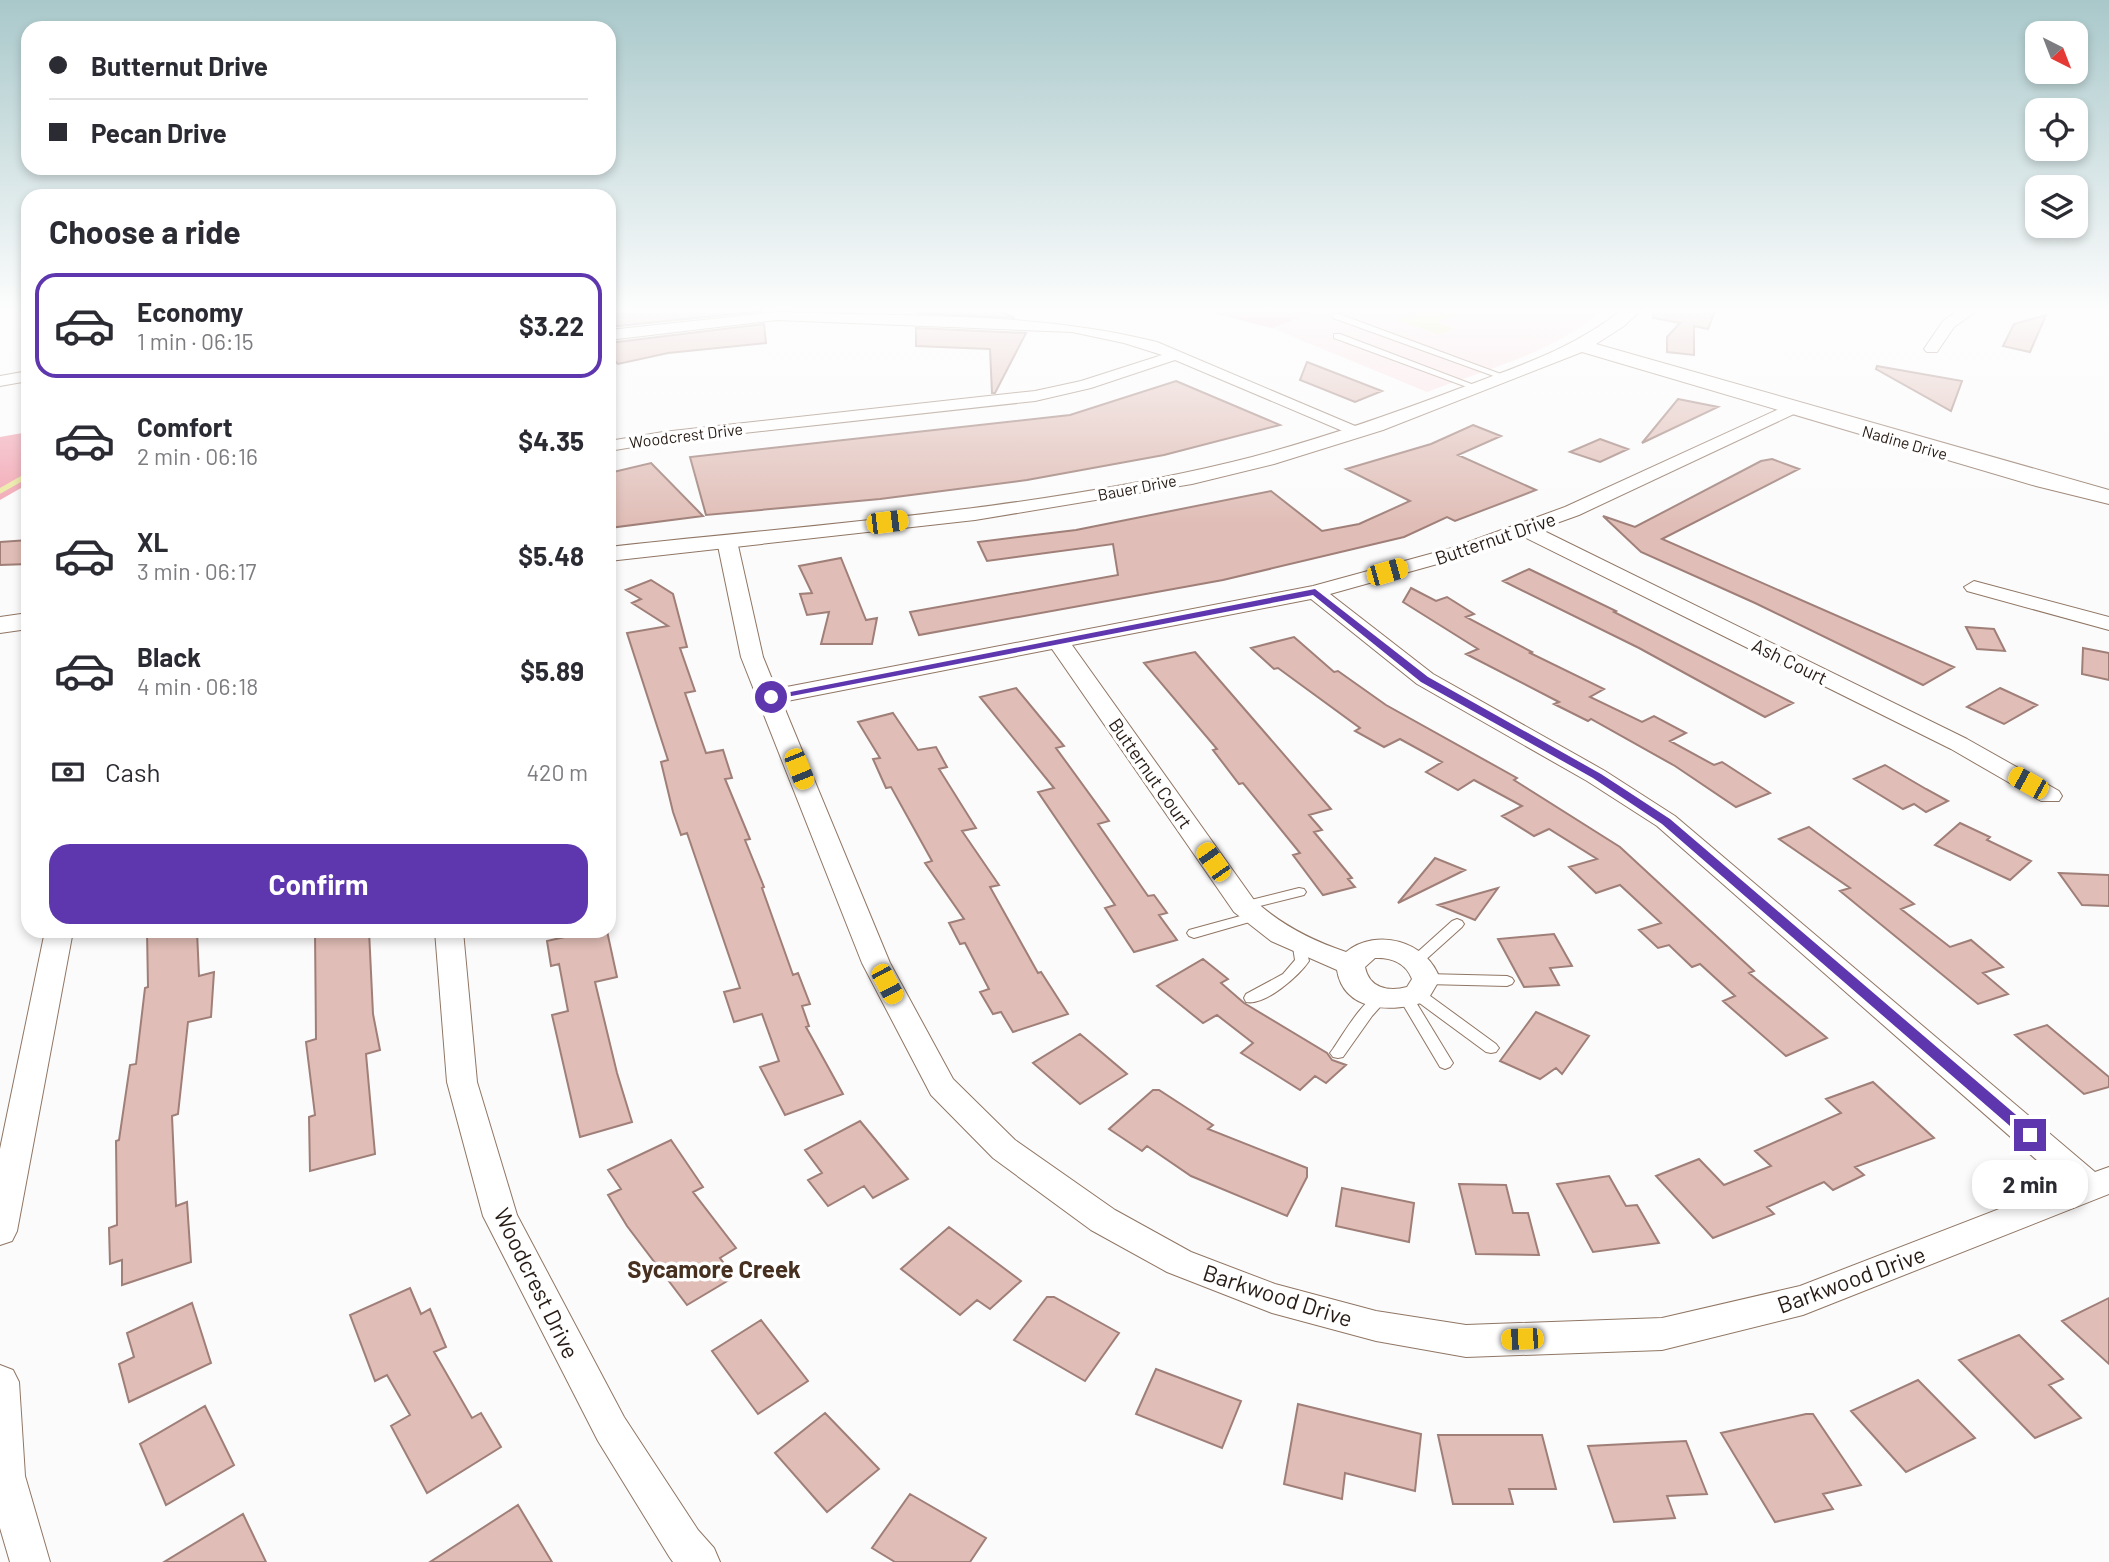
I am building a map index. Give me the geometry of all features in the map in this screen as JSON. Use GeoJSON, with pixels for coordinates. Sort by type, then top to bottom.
{"type":"FeatureCollection","features":[{"type":"Feature","properties":{"kind":"street","name":"Woodcrest Drive"},"geometry":{"type":"LineString","coordinates":[[616,445],[663,436],[1035,396],[1097,381]]}},
{"type":"Feature","properties":{"kind":"street"},"geometry":{"type":"LineString","coordinates":[[1238,381],[1358,431]]}},
{"type":"Feature","properties":{"kind":"street","name":"Bauer Drive"},"geometry":{"type":"LineString","coordinates":[[616,553],[1046,504],[1195,476],[1358,431],[1495,381]]}},
{"type":"Feature","properties":{"kind":"street","name":"Nadine Drive"},"geometry":{"type":"LineString","coordinates":[[1697,381],[2109,497]]}},
{"type":"Feature","properties":{"kind":"street","name":"Butternut Drive"},"geometry":{"type":"LineString","coordinates":[[771,697],[1315,592],[1459,552],[1526,530],[1790,409]]}},
{"type":"Feature","properties":{"kind":"street","name":"Ash Court"},"geometry":{"type":"LineString","coordinates":[[1526,530],[1959,744],[2050,796]]}},
{"type":"Feature","properties":{"kind":"street","name":"Barkwood Drive"},"geometry":{"type":"LineString","coordinates":[[727,541],[752,657],[771,697],[876,963],[942,1087],[1003,1149],[1103,1220],[1179,1262],[1272,1298],[1376,1326],[1466,1341],[1661,1334],[1803,1300],[2100,1184]]}},
{"type":"Feature","properties":{"kind":"street"},"geometry":{"type":"LineString","coordinates":[[1974,587],[2109,624]]}},
{"type":"Feature","properties":{"kind":"street"},"geometry":{"type":"LineString","coordinates":[[1315,592],[1425,679],[1597,776],[1666,821],[2100,1184]]}},
{"type":"Feature","properties":{"kind":"street"},"geometry":{"type":"LineString","coordinates":[[0,625],[21,622]]}},
{"type":"Feature","properties":{"kind":"street","name":"Butternut Court"},"geometry":{"type":"LineString","coordinates":[[1059,643],[1250,911],[1266,928],[1300,947],[1350,964]]}},
{"type":"Feature","properties":{"kind":"street"},"geometry":{"type":"LineString","coordinates":[[0,1231],[58,938]]}},
{"type":"Feature","properties":{"kind":"street","name":"Woodcrest Drive"},"geometry":{"type":"LineString","coordinates":[[450,938],[462,1082],[500,1216],[611,1430],[684,1544],[700,1562]]}},
{"type":"Feature","properties":{"kind":"street"},"geometry":{"type":"LineString","coordinates":[[1393,949],[1409,986],[1369,995],[1353,981],[1350,964],[1366,951],[1393,949]]}},
{"type":"Feature","properties":{"kind":"street"},"geometry":{"type":"LineString","coordinates":[[0,1382],[5,1476],[30,1562]]}},
{"type":"Feature","properties":{"kind":"lane"},"geometry":{"type":"LineString","coordinates":[[1458,381],[1478,388]]}},
{"type":"Feature","properties":{"kind":"lane"},"geometry":{"type":"LineString","coordinates":[[1194,933],[1299,892]]}},
{"type":"Feature","properties":{"kind":"lane"},"geometry":{"type":"LineString","coordinates":[[1338,1053],[1367,1012],[1409,986],[1457,924]]}},
{"type":"Feature","properties":{"kind":"lane"},"geometry":{"type":"LineString","coordinates":[[1251,998],[1296,970],[1303,961],[1300,947]]}},
{"type":"Feature","properties":{"kind":"lane"},"geometry":{"type":"LineString","coordinates":[[1409,986],[1507,981]]}},
{"type":"Feature","properties":{"kind":"lane"},"geometry":{"type":"LineString","coordinates":[[1409,986],[1491,1048]]}},
{"type":"Feature","properties":{"kind":"lane"},"geometry":{"type":"LineString","coordinates":[[1409,986],[1445,1063]]}},
{"type":"Feature","properties":{"kind":"shaded area"},"geometry":{"type":"Polygon","coordinates":[[[1400,381],[1458,381],[1427,392],[1400,381]]]}},
{"type":"Feature","properties":{"kind":"shaded area"},"geometry":{"type":"Polygon","coordinates":[[[21,433],[21,488],[0,500],[0,437],[21,433]]]}},
{"type":"Feature","properties":{"kind":"building"},"geometry":{"type":"Polygon","coordinates":[[[991,381],[1001,381],[995,393],[992,393],[991,381]]]}},
{"type":"Feature","properties":{"kind":"building"},"geometry":{"type":"Polygon","coordinates":[[[1176,381],[1280,425],[1164,455],[1027,480],[880,499],[706,515],[690,457],[1070,415],[1176,381]]]}},
{"type":"Feature","properties":{"kind":"building"},"geometry":{"type":"Polygon","coordinates":[[[1302,381],[1356,381],[1382,391],[1355,402],[1302,381]]]}},
{"type":"Feature","properties":{"kind":"building"},"geometry":{"type":"Polygon","coordinates":[[[1897,381],[1962,381],[1951,411],[1897,381]]]}},
{"type":"Feature","properties":{"kind":"building"},"geometry":{"type":"Polygon","coordinates":[[[1678,399],[1718,407],[1642,443],[1678,399]]]}},
{"type":"Feature","properties":{"kind":"building"},"geometry":{"type":"Polygon","coordinates":[[[1473,425],[1501,436],[1458,455],[1536,490],[1455,521],[1447,517],[1404,537],[1223,580],[919,635],[910,612],[1118,575],[1113,544],[987,561],[978,542],[1076,530],[1271,491],[1322,531],[1359,524],[1410,501],[1346,469],[1431,444],[1473,425]]]}},
{"type":"Feature","properties":{"kind":"building"},"geometry":{"type":"Polygon","coordinates":[[[1600,439],[1628,449],[1600,462],[1570,452],[1600,439]]]}},
{"type":"Feature","properties":{"kind":"building"},"geometry":{"type":"Polygon","coordinates":[[[1772,459],[1799,469],[1662,539],[1954,667],[1923,685],[1755,603],[1641,552],[1603,516],[1635,527],[1761,461],[1772,459]]]}},
{"type":"Feature","properties":{"kind":"building"},"geometry":{"type":"Polygon","coordinates":[[[651,463],[703,516],[616,527],[616,471],[651,463]]]}},
{"type":"Feature","properties":{"kind":"building"},"geometry":{"type":"Polygon","coordinates":[[[21,540],[21,564],[0,565],[0,542],[21,540]]]}},
{"type":"Feature","properties":{"kind":"building"},"geometry":{"type":"Polygon","coordinates":[[[841,558],[866,620],[877,618],[872,644],[821,644],[829,612],[807,615],[800,594],[812,593],[799,566],[841,558]]]}},
{"type":"Feature","properties":{"kind":"building"},"geometry":{"type":"Polygon","coordinates":[[[1529,569],[1793,703],[1765,717],[1639,648],[1503,581],[1529,569]]]}},
{"type":"Feature","properties":{"kind":"building"},"geometry":{"type":"Polygon","coordinates":[[[651,580],[673,594],[687,647],[680,648],[695,691],[685,693],[706,753],[723,750],[732,778],[725,779],[750,839],[745,840],[764,887],[762,888],[793,975],[798,973],[810,1004],[802,1006],[809,1026],[806,1027],[843,1094],[785,1115],[760,1067],[779,1061],[762,1014],[734,1022],[724,992],[740,988],[687,833],[681,835],[673,812],[661,762],[668,760],[627,633],[668,626],[632,603],[641,599],[626,590],[651,580]]]}},
{"type":"Feature","properties":{"kind":"building"},"geometry":{"type":"Polygon","coordinates":[[[1411,588],[1436,601],[1447,597],[1474,614],[1466,617],[1532,652],[1530,653],[1604,689],[1590,697],[1642,722],[1654,716],[1686,733],[1670,741],[1714,765],[1722,762],[1770,793],[1736,807],[1675,766],[1591,719],[1588,721],[1554,704],[1559,702],[1466,654],[1478,649],[1403,602],[1411,588]]]}},
{"type":"Feature","properties":{"kind":"building"},"geometry":{"type":"Polygon","coordinates":[[[1966,627],[1994,629],[2005,651],[1977,649],[1966,627]]]}},
{"type":"Feature","properties":{"kind":"building"},"geometry":{"type":"Polygon","coordinates":[[[1294,637],[1334,672],[1338,671],[1386,705],[1517,778],[1514,780],[1620,847],[1754,971],[1749,973],[1827,1038],[1786,1056],[1723,1001],[1735,996],[1700,964],[1692,967],[1669,945],[1658,948],[1639,930],[1661,923],[1620,885],[1596,893],[1569,867],[1597,859],[1549,829],[1534,836],[1502,816],[1522,806],[1474,780],[1458,790],[1426,772],[1442,762],[1400,739],[1384,747],[1355,731],[1360,728],[1278,668],[1274,669],[1251,648],[1294,637]]]}},
{"type":"Feature","properties":{"kind":"building"},"geometry":{"type":"Polygon","coordinates":[[[2083,648],[2109,653],[2109,680],[2082,674],[2083,648]]]}},
{"type":"Feature","properties":{"kind":"building"},"geometry":{"type":"Polygon","coordinates":[[[1195,652],[1331,809],[1309,815],[1322,830],[1314,832],[1352,878],[1348,879],[1355,887],[1323,895],[1293,855],[1300,853],[1243,783],[1239,784],[1213,750],[1217,749],[1144,663],[1195,652]]]}},
{"type":"Feature","properties":{"kind":"building"},"geometry":{"type":"Polygon","coordinates":[[[1016,688],[1064,746],[1056,748],[1109,821],[1098,824],[1148,896],[1154,895],[1167,913],[1159,915],[1177,940],[1134,952],[1105,908],[1115,905],[1038,792],[1054,788],[980,697],[1016,688]]]}},
{"type":"Feature","properties":{"kind":"building"},"geometry":{"type":"Polygon","coordinates":[[[2000,688],[2037,705],[2004,724],[1967,707],[2000,688]]]}},
{"type":"Feature","properties":{"kind":"building"},"geometry":{"type":"Polygon","coordinates":[[[893,713],[918,750],[936,747],[947,767],[939,769],[976,828],[962,831],[999,885],[990,887],[1038,973],[1041,972],[1068,1014],[1013,1032],[1001,1012],[993,1014],[980,992],[989,989],[965,943],[960,944],[949,923],[964,919],[925,863],[932,861],[891,787],[886,788],[873,759],[880,758],[858,722],[893,713]]]}},
{"type":"Feature","properties":{"kind":"building"},"geometry":{"type":"Polygon","coordinates":[[[1885,765],[1948,801],[1926,812],[1914,804],[1903,809],[1854,779],[1885,765]]]}},
{"type":"Feature","properties":{"kind":"building"},"geometry":{"type":"Polygon","coordinates":[[[1960,823],[1990,837],[1987,840],[2031,861],[2010,880],[1935,845],[1960,823]]]}},
{"type":"Feature","properties":{"kind":"building"},"geometry":{"type":"Polygon","coordinates":[[[1809,827],[1914,904],[1901,909],[1950,947],[1971,940],[2003,967],[1983,973],[2008,994],[1978,1004],[1840,891],[1850,888],[1779,839],[1809,827]]]}},
{"type":"Feature","properties":{"kind":"building"},"geometry":{"type":"Polygon","coordinates":[[[1435,858],[1465,870],[1398,903],[1435,858]]]}},
{"type":"Feature","properties":{"kind":"building"},"geometry":{"type":"Polygon","coordinates":[[[2059,873],[2109,875],[2109,906],[2082,905],[2059,873]]]}},
{"type":"Feature","properties":{"kind":"building"},"geometry":{"type":"Polygon","coordinates":[[[1498,888],[1475,920],[1438,905],[1498,888]]]}},
{"type":"Feature","properties":{"kind":"building"},"geometry":{"type":"Polygon","coordinates":[[[1554,934],[1572,966],[1550,968],[1559,985],[1524,987],[1498,939],[1554,934]]]}},
{"type":"Feature","properties":{"kind":"building"},"geometry":{"type":"Polygon","coordinates":[[[147,938],[197,938],[199,976],[214,972],[211,1017],[188,1022],[178,1114],[172,1116],[176,1206],[187,1202],[191,1262],[122,1285],[122,1260],[110,1264],[109,1228],[117,1225],[116,1141],[119,1140],[130,1065],[136,1064],[145,988],[148,987],[147,938]]]}},
{"type":"Feature","properties":{"kind":"building"},"geometry":{"type":"Polygon","coordinates":[[[315,938],[369,938],[373,1014],[380,1050],[366,1054],[375,1154],[310,1171],[309,1117],[315,1115],[306,1042],[316,1039],[315,938]]]}},
{"type":"Feature","properties":{"kind":"building"},"geometry":{"type":"Polygon","coordinates":[[[560,938],[609,938],[617,977],[595,982],[632,1122],[580,1137],[552,1015],[568,1011],[559,964],[551,966],[547,941],[560,938]]]}},
{"type":"Feature","properties":{"kind":"building"},"geometry":{"type":"Polygon","coordinates":[[[1203,959],[1228,979],[1221,983],[1244,1003],[1327,1053],[1332,1060],[1346,1065],[1326,1083],[1315,1076],[1300,1090],[1241,1053],[1253,1043],[1217,1015],[1203,1023],[1157,986],[1203,959]]]}},
{"type":"Feature","properties":{"kind":"building"},"geometry":{"type":"Polygon","coordinates":[[[1536,1012],[1589,1036],[1562,1074],[1556,1068],[1540,1079],[1500,1061],[1536,1012]]]}},
{"type":"Feature","properties":{"kind":"building"},"geometry":{"type":"Polygon","coordinates":[[[2047,1025],[2109,1077],[2109,1087],[2084,1094],[2015,1035],[2047,1025]]]}},
{"type":"Feature","properties":{"kind":"building"},"geometry":{"type":"Polygon","coordinates":[[[1080,1034],[1127,1074],[1080,1104],[1033,1063],[1080,1034]]]}},
{"type":"Feature","properties":{"kind":"building"},"geometry":{"type":"Polygon","coordinates":[[[1873,1082],[1934,1138],[1855,1167],[1864,1175],[1833,1190],[1824,1182],[1767,1207],[1774,1214],[1713,1238],[1656,1176],[1699,1159],[1724,1185],[1771,1166],[1755,1151],[1841,1113],[1826,1099],[1873,1082]]]}},
{"type":"Feature","properties":{"kind":"building"},"geometry":{"type":"Polygon","coordinates":[[[1153,1090],[1159,1090],[1213,1125],[1208,1129],[1307,1168],[1307,1177],[1287,1216],[1191,1176],[1147,1146],[1142,1151],[1109,1129],[1153,1090]]]}},
{"type":"Feature","properties":{"kind":"building"},"geometry":{"type":"Polygon","coordinates":[[[860,1121],[908,1179],[873,1198],[864,1186],[828,1206],[808,1180],[822,1173],[805,1150],[860,1121]]]}},
{"type":"Feature","properties":{"kind":"building"},"geometry":{"type":"Polygon","coordinates":[[[671,1140],[703,1187],[693,1192],[736,1248],[720,1258],[734,1277],[687,1305],[627,1226],[608,1195],[621,1189],[608,1170],[671,1140]]]}},
{"type":"Feature","properties":{"kind":"building"},"geometry":{"type":"Polygon","coordinates":[[[1609,1176],[1626,1206],[1637,1205],[1659,1243],[1593,1252],[1557,1184],[1609,1176]]]}},
{"type":"Feature","properties":{"kind":"building"},"geometry":{"type":"Polygon","coordinates":[[[1459,1184],[1506,1185],[1513,1213],[1528,1213],[1539,1255],[1476,1254],[1459,1184]]]}},
{"type":"Feature","properties":{"kind":"building"},"geometry":{"type":"Polygon","coordinates":[[[1342,1188],[1414,1203],[1409,1242],[1336,1226],[1342,1188]]]}},
{"type":"Feature","properties":{"kind":"building"},"geometry":{"type":"Polygon","coordinates":[[[949,1227],[1021,1281],[990,1309],[977,1300],[960,1315],[901,1269],[949,1227]]]}},
{"type":"Feature","properties":{"kind":"building"},"geometry":{"type":"Polygon","coordinates":[[[410,1288],[421,1314],[430,1309],[446,1347],[434,1352],[472,1418],[481,1413],[501,1447],[427,1493],[391,1426],[410,1415],[387,1375],[375,1381],[350,1315],[410,1288]]]}},
{"type":"Feature","properties":{"kind":"building"},"geometry":{"type":"Polygon","coordinates":[[[1047,1297],[1054,1297],[1119,1333],[1085,1381],[1014,1340],[1047,1297]]]}},
{"type":"Feature","properties":{"kind":"building"},"geometry":{"type":"Polygon","coordinates":[[[2109,1298],[2109,1364],[2062,1321],[2109,1298]]]}},
{"type":"Feature","properties":{"kind":"building"},"geometry":{"type":"Polygon","coordinates":[[[192,1303],[211,1363],[129,1402],[119,1364],[134,1357],[127,1333],[192,1303]]]}},
{"type":"Feature","properties":{"kind":"building"},"geometry":{"type":"Polygon","coordinates":[[[761,1320],[808,1381],[758,1414],[712,1351],[761,1320]]]}},
{"type":"Feature","properties":{"kind":"building"},"geometry":{"type":"Polygon","coordinates":[[[2019,1335],[2063,1379],[2049,1385],[2081,1418],[2035,1438],[1959,1360],[2019,1335]]]}},
{"type":"Feature","properties":{"kind":"building"},"geometry":{"type":"Polygon","coordinates":[[[1156,1369],[1241,1401],[1222,1448],[1136,1414],[1156,1369]]]}},
{"type":"Feature","properties":{"kind":"building"},"geometry":{"type":"Polygon","coordinates":[[[1918,1380],[1975,1438],[1906,1472],[1851,1411],[1918,1380]]]}},
{"type":"Feature","properties":{"kind":"building"},"geometry":{"type":"Polygon","coordinates":[[[1298,1404],[1421,1434],[1415,1491],[1345,1473],[1342,1499],[1284,1484],[1298,1404]]]}},
{"type":"Feature","properties":{"kind":"building"},"geometry":{"type":"Polygon","coordinates":[[[205,1406],[234,1465],[166,1505],[140,1444],[205,1406]]]}},
{"type":"Feature","properties":{"kind":"building"},"geometry":{"type":"Polygon","coordinates":[[[825,1413],[879,1469],[827,1512],[775,1453],[825,1413]]]}},
{"type":"Feature","properties":{"kind":"building"},"geometry":{"type":"Polygon","coordinates":[[[1813,1414],[1861,1485],[1823,1494],[1833,1509],[1775,1522],[1721,1433],[1813,1414]]]}},
{"type":"Feature","properties":{"kind":"building"},"geometry":{"type":"Polygon","coordinates":[[[1438,1435],[1542,1435],[1556,1489],[1509,1489],[1513,1504],[1453,1504],[1438,1435]]]}},
{"type":"Feature","properties":{"kind":"building"},"geometry":{"type":"Polygon","coordinates":[[[1686,1441],[1707,1494],[1667,1496],[1675,1518],[1614,1522],[1588,1446],[1686,1441]]]}},
{"type":"Feature","properties":{"kind":"building"},"geometry":{"type":"Polygon","coordinates":[[[910,1494],[986,1538],[970,1562],[895,1562],[872,1548],[910,1494]]]}},
{"type":"Feature","properties":{"kind":"building"},"geometry":{"type":"Polygon","coordinates":[[[518,1505],[552,1562],[430,1562],[518,1505]]]}},
{"type":"Feature","properties":{"kind":"building"},"geometry":{"type":"Polygon","coordinates":[[[243,1514],[266,1562],[164,1562],[243,1514]]]}},
{"type":"Feature","properties":{"kind":"waterway"},"geometry":{"type":"LineString","coordinates":[[0,491],[21,479]]}},
{"type":"Feature","properties":{"kind":"district","name":"Sycamore Creek"},"geometry":{"type":"Point","coordinates":[714,1268]}},
{"type":"Feature","properties":{"kind":"route"},"geometry":{"type":"LineString","coordinates":[[771,697],[1315,592],[1425,679],[1597,776],[1666,821],[2030,1135]]}}]}
